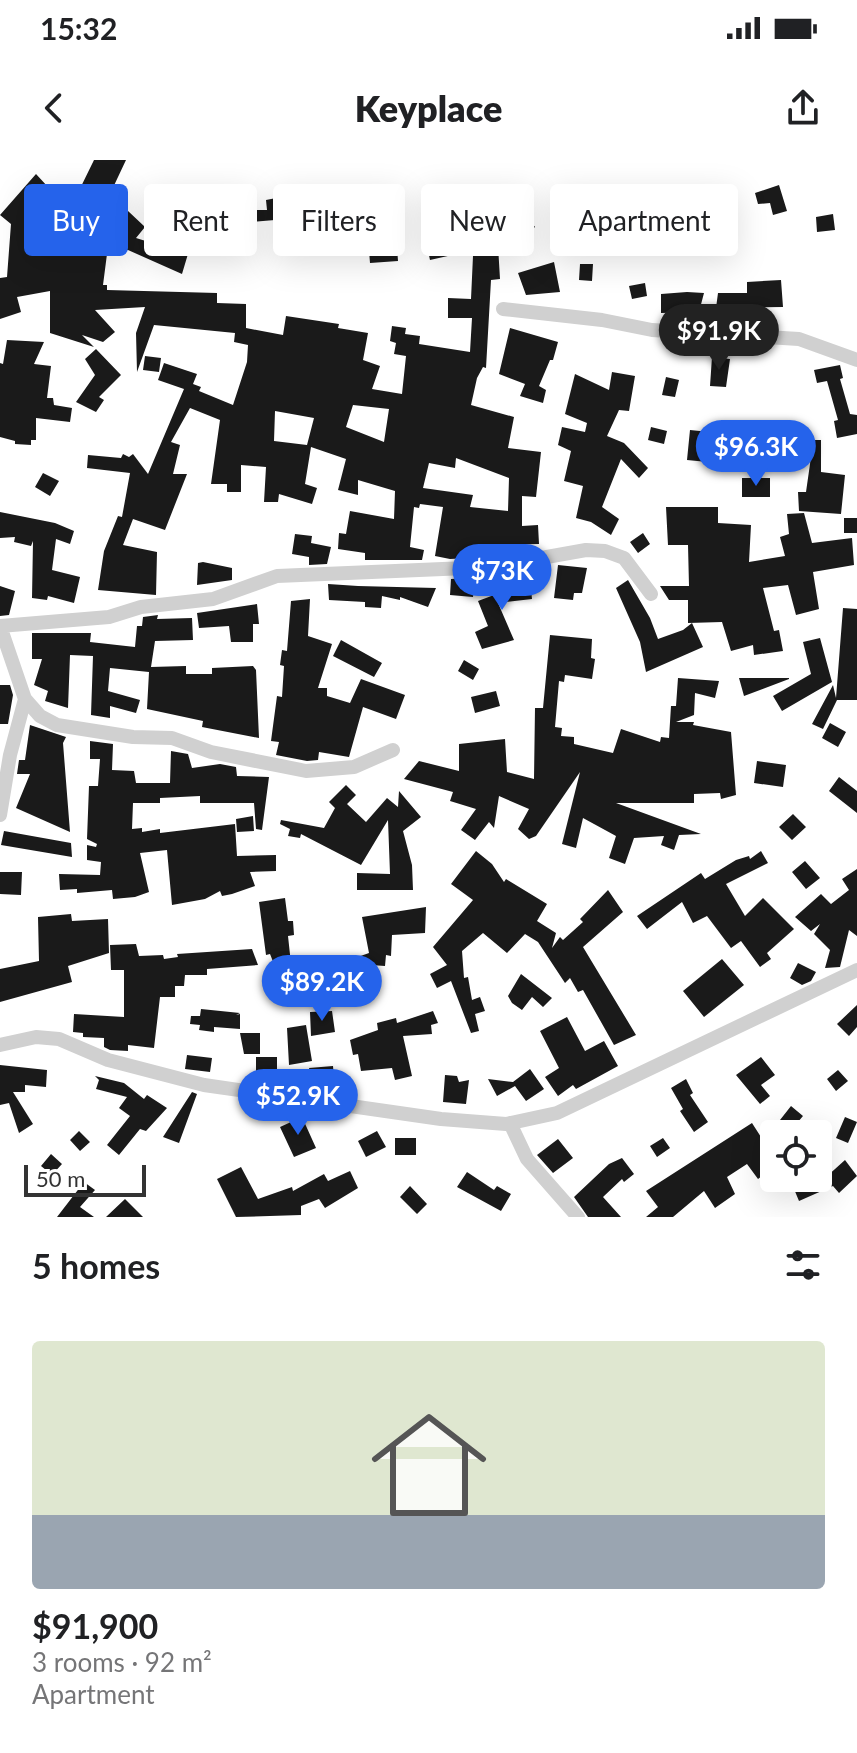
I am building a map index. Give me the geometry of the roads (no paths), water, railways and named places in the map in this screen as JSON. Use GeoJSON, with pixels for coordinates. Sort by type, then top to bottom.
{"type":"FeatureCollection","features":[{"type":"Feature","properties":{"kind":"street"},"geometry":{"type":"LineString","coordinates":[[503,309],[602,320],[652,330],[799,339],[857,360]]}},
{"type":"Feature","properties":{"kind":"street"},"geometry":{"type":"LineString","coordinates":[[393,750],[347,769],[306,771],[211,752],[172,738],[133,737],[57,725],[40,716],[25,699],[0,626],[109,617],[141,607],[213,599],[277,576],[490,567],[586,550],[605,551],[624,558],[651,594]]}},
{"type":"Feature","properties":{"kind":"street"},"geometry":{"type":"LineString","coordinates":[[0,815],[10,755],[25,699]]}},
{"type":"Feature","properties":{"kind":"street"},"geometry":{"type":"LineString","coordinates":[[0,1045],[36,1037],[59,1039],[108,1060],[204,1085],[441,1119],[510,1123],[557,1113],[857,970]]}},
{"type":"Feature","properties":{"kind":"street"},"geometry":{"type":"LineString","coordinates":[[510,1123],[527,1159],[578,1217]]}}]}
